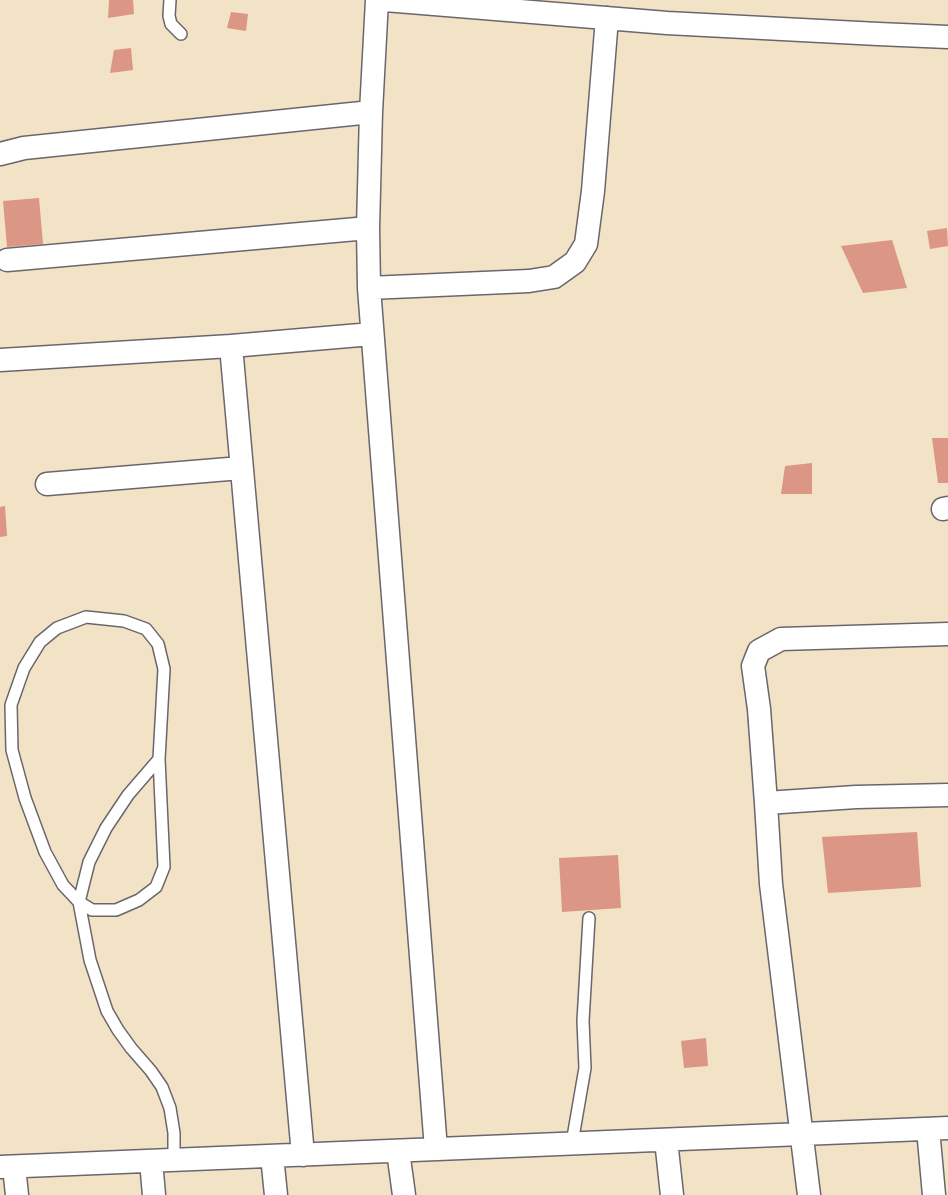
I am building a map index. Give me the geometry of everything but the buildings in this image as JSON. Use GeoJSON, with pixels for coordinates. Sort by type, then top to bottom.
{"type":"FeatureCollection","features":[{"type":"Feature","properties":{"kind":"street"},"geometry":{"type":"LineString","coordinates":[[377,0],[371,112],[368,228],[369,288],[436,1149]]}},
{"type":"Feature","properties":{"kind":"street"},"geometry":{"type":"LineString","coordinates":[[384,0],[607,18],[878,34],[948,36]]}},
{"type":"Feature","properties":{"kind":"street"},"geometry":{"type":"LineString","coordinates":[[369,288],[529,281],[554,277],[575,262],[586,244],[593,191],[607,18]]}},
{"type":"Feature","properties":{"kind":"street"},"geometry":{"type":"LineString","coordinates":[[0,154],[24,148],[371,112]]}},
{"type":"Feature","properties":{"kind":"street"},"geometry":{"type":"LineString","coordinates":[[7,260],[368,228]]}},
{"type":"Feature","properties":{"kind":"street"},"geometry":{"type":"LineString","coordinates":[[0,360],[231,346],[372,334]]}},
{"type":"Feature","properties":{"kind":"street"},"geometry":{"type":"LineString","coordinates":[[231,346],[302,1155]]}},
{"type":"Feature","properties":{"kind":"street"},"geometry":{"type":"LineString","coordinates":[[47,484],[241,468]]}},
{"type":"Feature","properties":{"kind":"street"},"geometry":{"type":"LineString","coordinates":[[809,1195],[771,884],[759,709],[752,666],[760,651],[781,639],[948,634]]}},
{"type":"Feature","properties":{"kind":"street"},"geometry":{"type":"LineString","coordinates":[[766,803],[856,797],[948,795]]}},
{"type":"Feature","properties":{"kind":"street"},"geometry":{"type":"LineString","coordinates":[[17,1195],[7,1167],[938,1128],[934,1195]]}},
{"type":"Feature","properties":{"kind":"street"},"geometry":{"type":"LineString","coordinates":[[666,1140],[672,1195]]}},
{"type":"Feature","properties":{"kind":"street"},"geometry":{"type":"LineString","coordinates":[[398,1151],[404,1195]]}},
{"type":"Feature","properties":{"kind":"street"},"geometry":{"type":"LineString","coordinates":[[272,1156],[276,1195]]}},
{"type":"Feature","properties":{"kind":"street"},"geometry":{"type":"LineString","coordinates":[[151,1161],[154,1195]]}},
{"type":"Feature","properties":{"kind":"lane"},"geometry":{"type":"LineString","coordinates":[[170,0],[169,16],[171,24],[181,34]]}},
{"type":"Feature","properties":{"kind":"lane"},"geometry":{"type":"LineString","coordinates":[[86,617],[124,621],[146,629],[158,644],[164,669],[160,759],[164,867],[156,887],[139,900],[116,910],[92,910],[79,902],[63,885],[45,852],[25,798],[12,750],[11,705],[24,668],[40,642],[57,628],[86,617]]}},
{"type":"Feature","properties":{"kind":"lane"},"geometry":{"type":"LineString","coordinates":[[160,759],[128,795],[106,828],[89,862],[79,902],[90,960],[107,1010],[130,1048],[151,1071],[162,1087],[170,1108],[174,1133],[174,1160]]}},
{"type":"Feature","properties":{"kind":"lane"},"geometry":{"type":"LineString","coordinates":[[572,1143],[585,1068],[583,1020],[590,918]]}}]}
